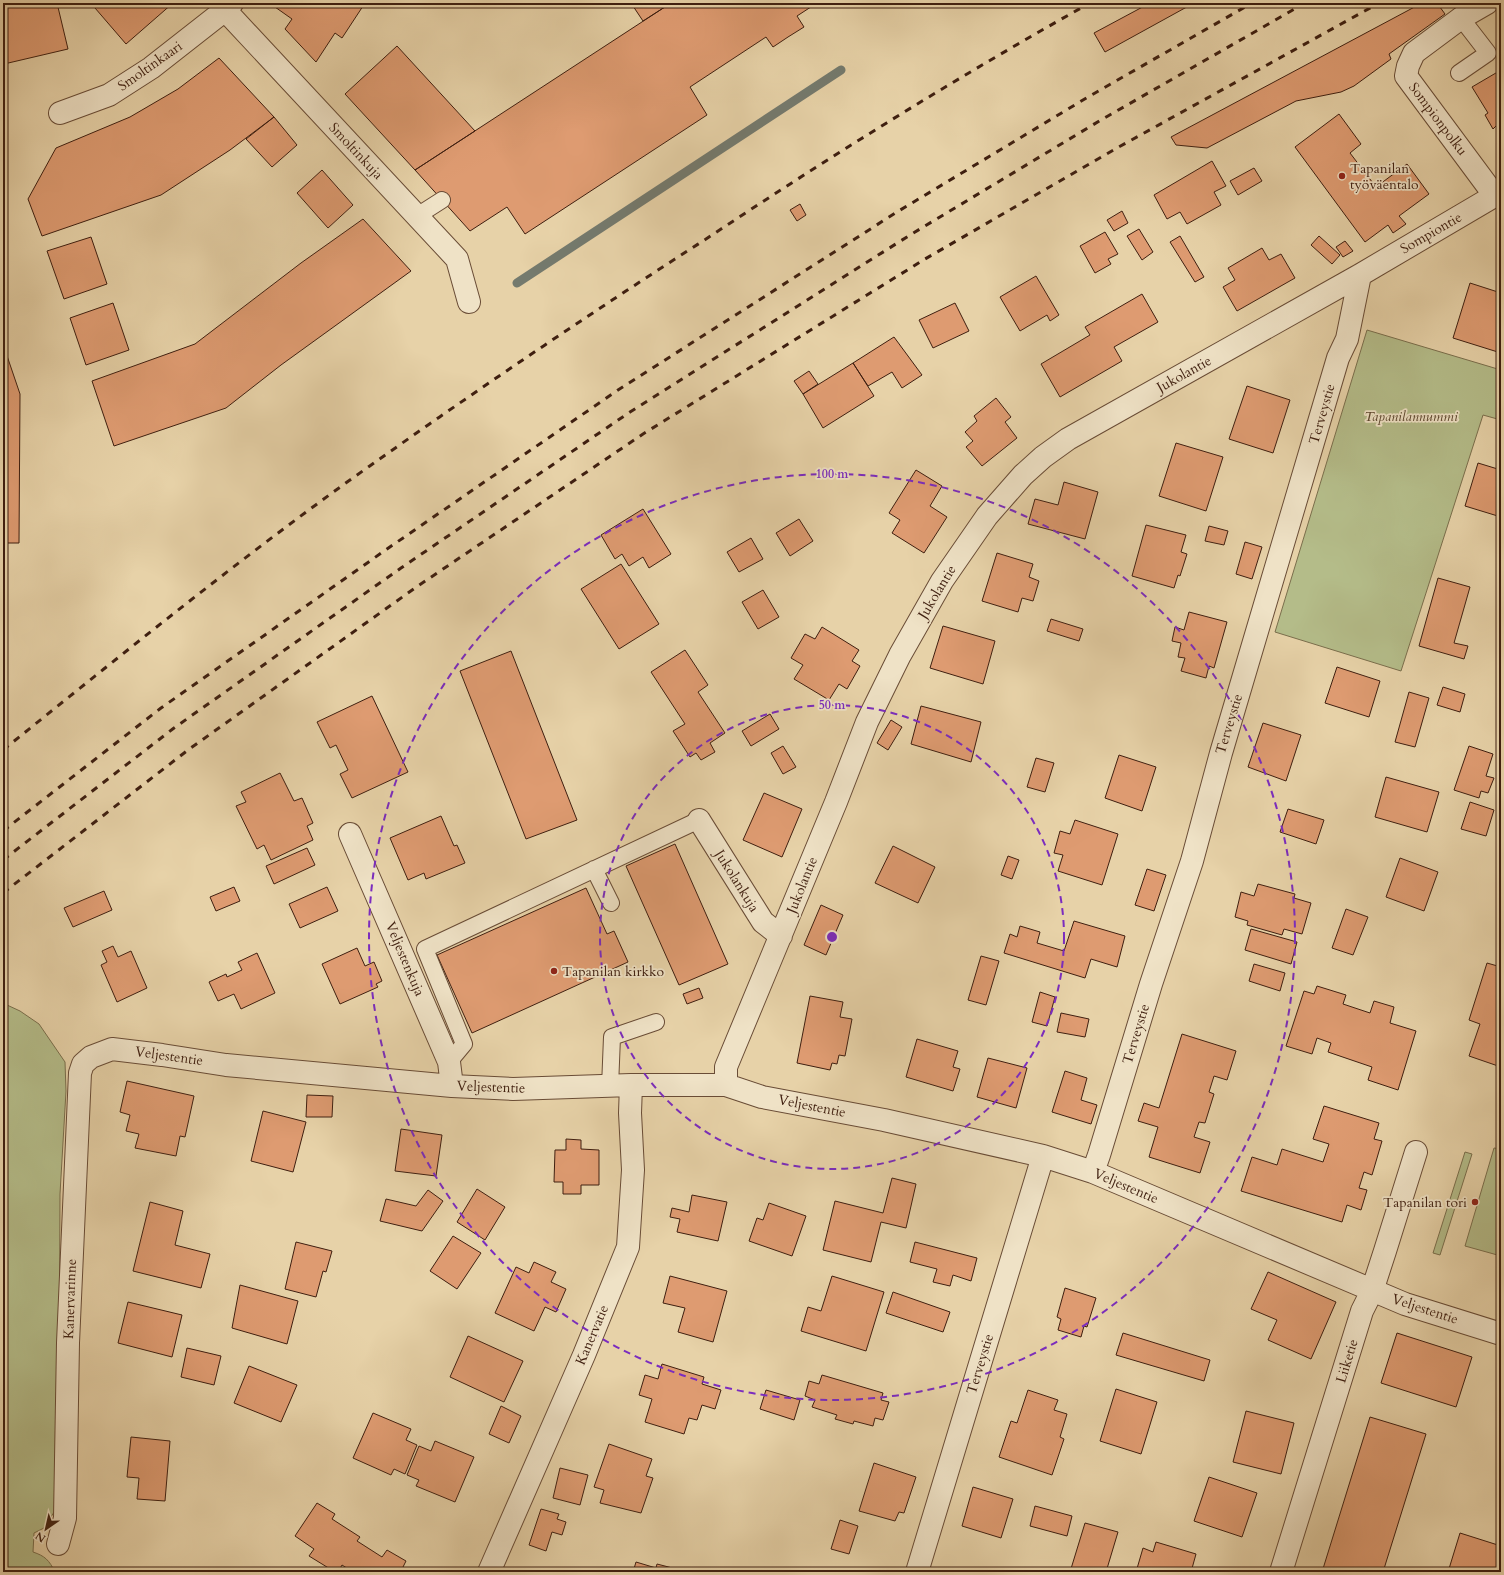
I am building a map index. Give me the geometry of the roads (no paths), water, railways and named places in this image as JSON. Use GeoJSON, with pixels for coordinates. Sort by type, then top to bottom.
{"type":"FeatureCollection","features":[{"type":"Feature","properties":{"kind":"street","name":"Sompionpolku"},"geometry":{"type":"LineString","coordinates":[[1487,3],[1461,18],[1414,53],[1408,66],[1406,76],[1498,194]]}},
{"type":"Feature","properties":{"kind":"street","name":"Smoltinkaari"},"geometry":{"type":"LineString","coordinates":[[60,114],[108,95],[121,87],[151,68],[229,7]]}},
{"type":"Feature","properties":{"kind":"street","name":"Smoltinkuja"},"geometry":{"type":"LineString","coordinates":[[229,7],[457,259],[469,302]]}},
{"type":"Feature","properties":{"kind":"street","name":"Sompiontie"},"geometry":{"type":"LineString","coordinates":[[1360,274],[1498,194]]}},
{"type":"Feature","properties":{"kind":"street","name":"Jukolantie"},"geometry":{"type":"LineString","coordinates":[[726,1085],[726,1067],[836,802],[867,722],[900,655],[942,581],[987,516],[1023,474],[1068,440],[1360,274]]}},
{"type":"Feature","properties":{"kind":"street","name":"Terveystie"},"geometry":{"type":"LineString","coordinates":[[1093,1172],[1151,984],[1192,862],[1221,753],[1338,358],[1347,339],[1360,274]]}},
{"type":"Feature","properties":{"kind":"street","name":"Jukolankuja"},"geometry":{"type":"LineString","coordinates":[[700,820],[763,922],[781,936]]}},
{"type":"Feature","properties":{"kind":"street","name":"Veljestenkuja"},"geometry":{"type":"LineString","coordinates":[[350,834],[449,1062],[452,1086]]}},
{"type":"Feature","properties":{"kind":"street","name":"Veljestentie"},"geometry":{"type":"LineString","coordinates":[[91,1057],[112,1049],[162,1054],[226,1065],[452,1086],[513,1089],[610,1087],[631,1085],[726,1085],[762,1097],[884,1120],[1043,1156],[1093,1172],[1372,1291],[1405,1304],[1501,1334]]}},
{"type":"Feature","properties":{"kind":"street","name":"Kanervarinne"},"geometry":{"type":"LineString","coordinates":[[58,1544],[65,1518],[68,1342],[80,1073],[83,1064],[91,1057]]}},
{"type":"Feature","properties":{"kind":"street","name":"Kanervatie"},"geometry":{"type":"LineString","coordinates":[[489,1572],[584,1355],[628,1247],[633,1170],[630,1113],[631,1085]]}},
{"type":"Feature","properties":{"kind":"street","name":"Liiketie"},"geometry":{"type":"LineString","coordinates":[[1281,1572],[1362,1311],[1372,1291],[1416,1152]]}},
{"type":"Feature","properties":{"kind":"street","name":"Terveystie"},"geometry":{"type":"LineString","coordinates":[[917,1572],[1043,1156]]}},
{"type":"Feature","properties":{"kind":"lane"},"geometry":{"type":"LineString","coordinates":[[1459,73],[1488,53],[1461,18]]}},
{"type":"Feature","properties":{"kind":"lane"},"geometry":{"type":"LineString","coordinates":[[417,216],[442,200]]}},
{"type":"Feature","properties":{"kind":"lane"},"geometry":{"type":"LineString","coordinates":[[449,1062],[464,1044],[425,949],[700,820]]}},
{"type":"Feature","properties":{"kind":"lane"},"geometry":{"type":"LineString","coordinates":[[594,869],[611,903]]}},
{"type":"Feature","properties":{"kind":"lane"},"geometry":{"type":"LineString","coordinates":[[610,1087],[612,1037],[656,1022]]}},
{"type":"Feature","properties":{"kind":"waterway"},"geometry":{"type":"LineString","coordinates":[[517,283],[841,70]]}},
{"type":"Feature","properties":{"kind":"railway"},"geometry":{"type":"LineString","coordinates":[[3,750],[257,549],[388,453],[523,360],[848,147],[992,59],[1090,3]]}},
{"type":"Feature","properties":{"kind":"railway"},"geometry":{"type":"LineString","coordinates":[[3,831],[161,708],[387,549],[618,390],[897,212],[1088,97],[1252,3]]}},
{"type":"Feature","properties":{"kind":"railway"},"geometry":{"type":"LineString","coordinates":[[3,860],[174,728],[401,568],[630,412],[910,235],[1101,120],[1305,3]]}},
{"type":"Feature","properties":{"kind":"railway"},"geometry":{"type":"LineString","coordinates":[[3,893],[188,750],[415,588],[643,434],[925,259],[1117,148],[1379,3]]}},
{"type":"Feature","properties":{"kind":"place","name":"Tapanilan työväentalo"},"geometry":{"type":"Point","coordinates":[1342,176]}},
{"type":"Feature","properties":{"kind":"place","name":"Tapanilan kirkko"},"geometry":{"type":"Point","coordinates":[554,971]}},
{"type":"Feature","properties":{"kind":"place","name":"Tapanilan tori"},"geometry":{"type":"Point","coordinates":[1475,1202]}},
{"type":"Feature","properties":{"kind":"park label","name":"Tapanilannummi"},"geometry":{"type":"Point","coordinates":[1411,416]}}]}
